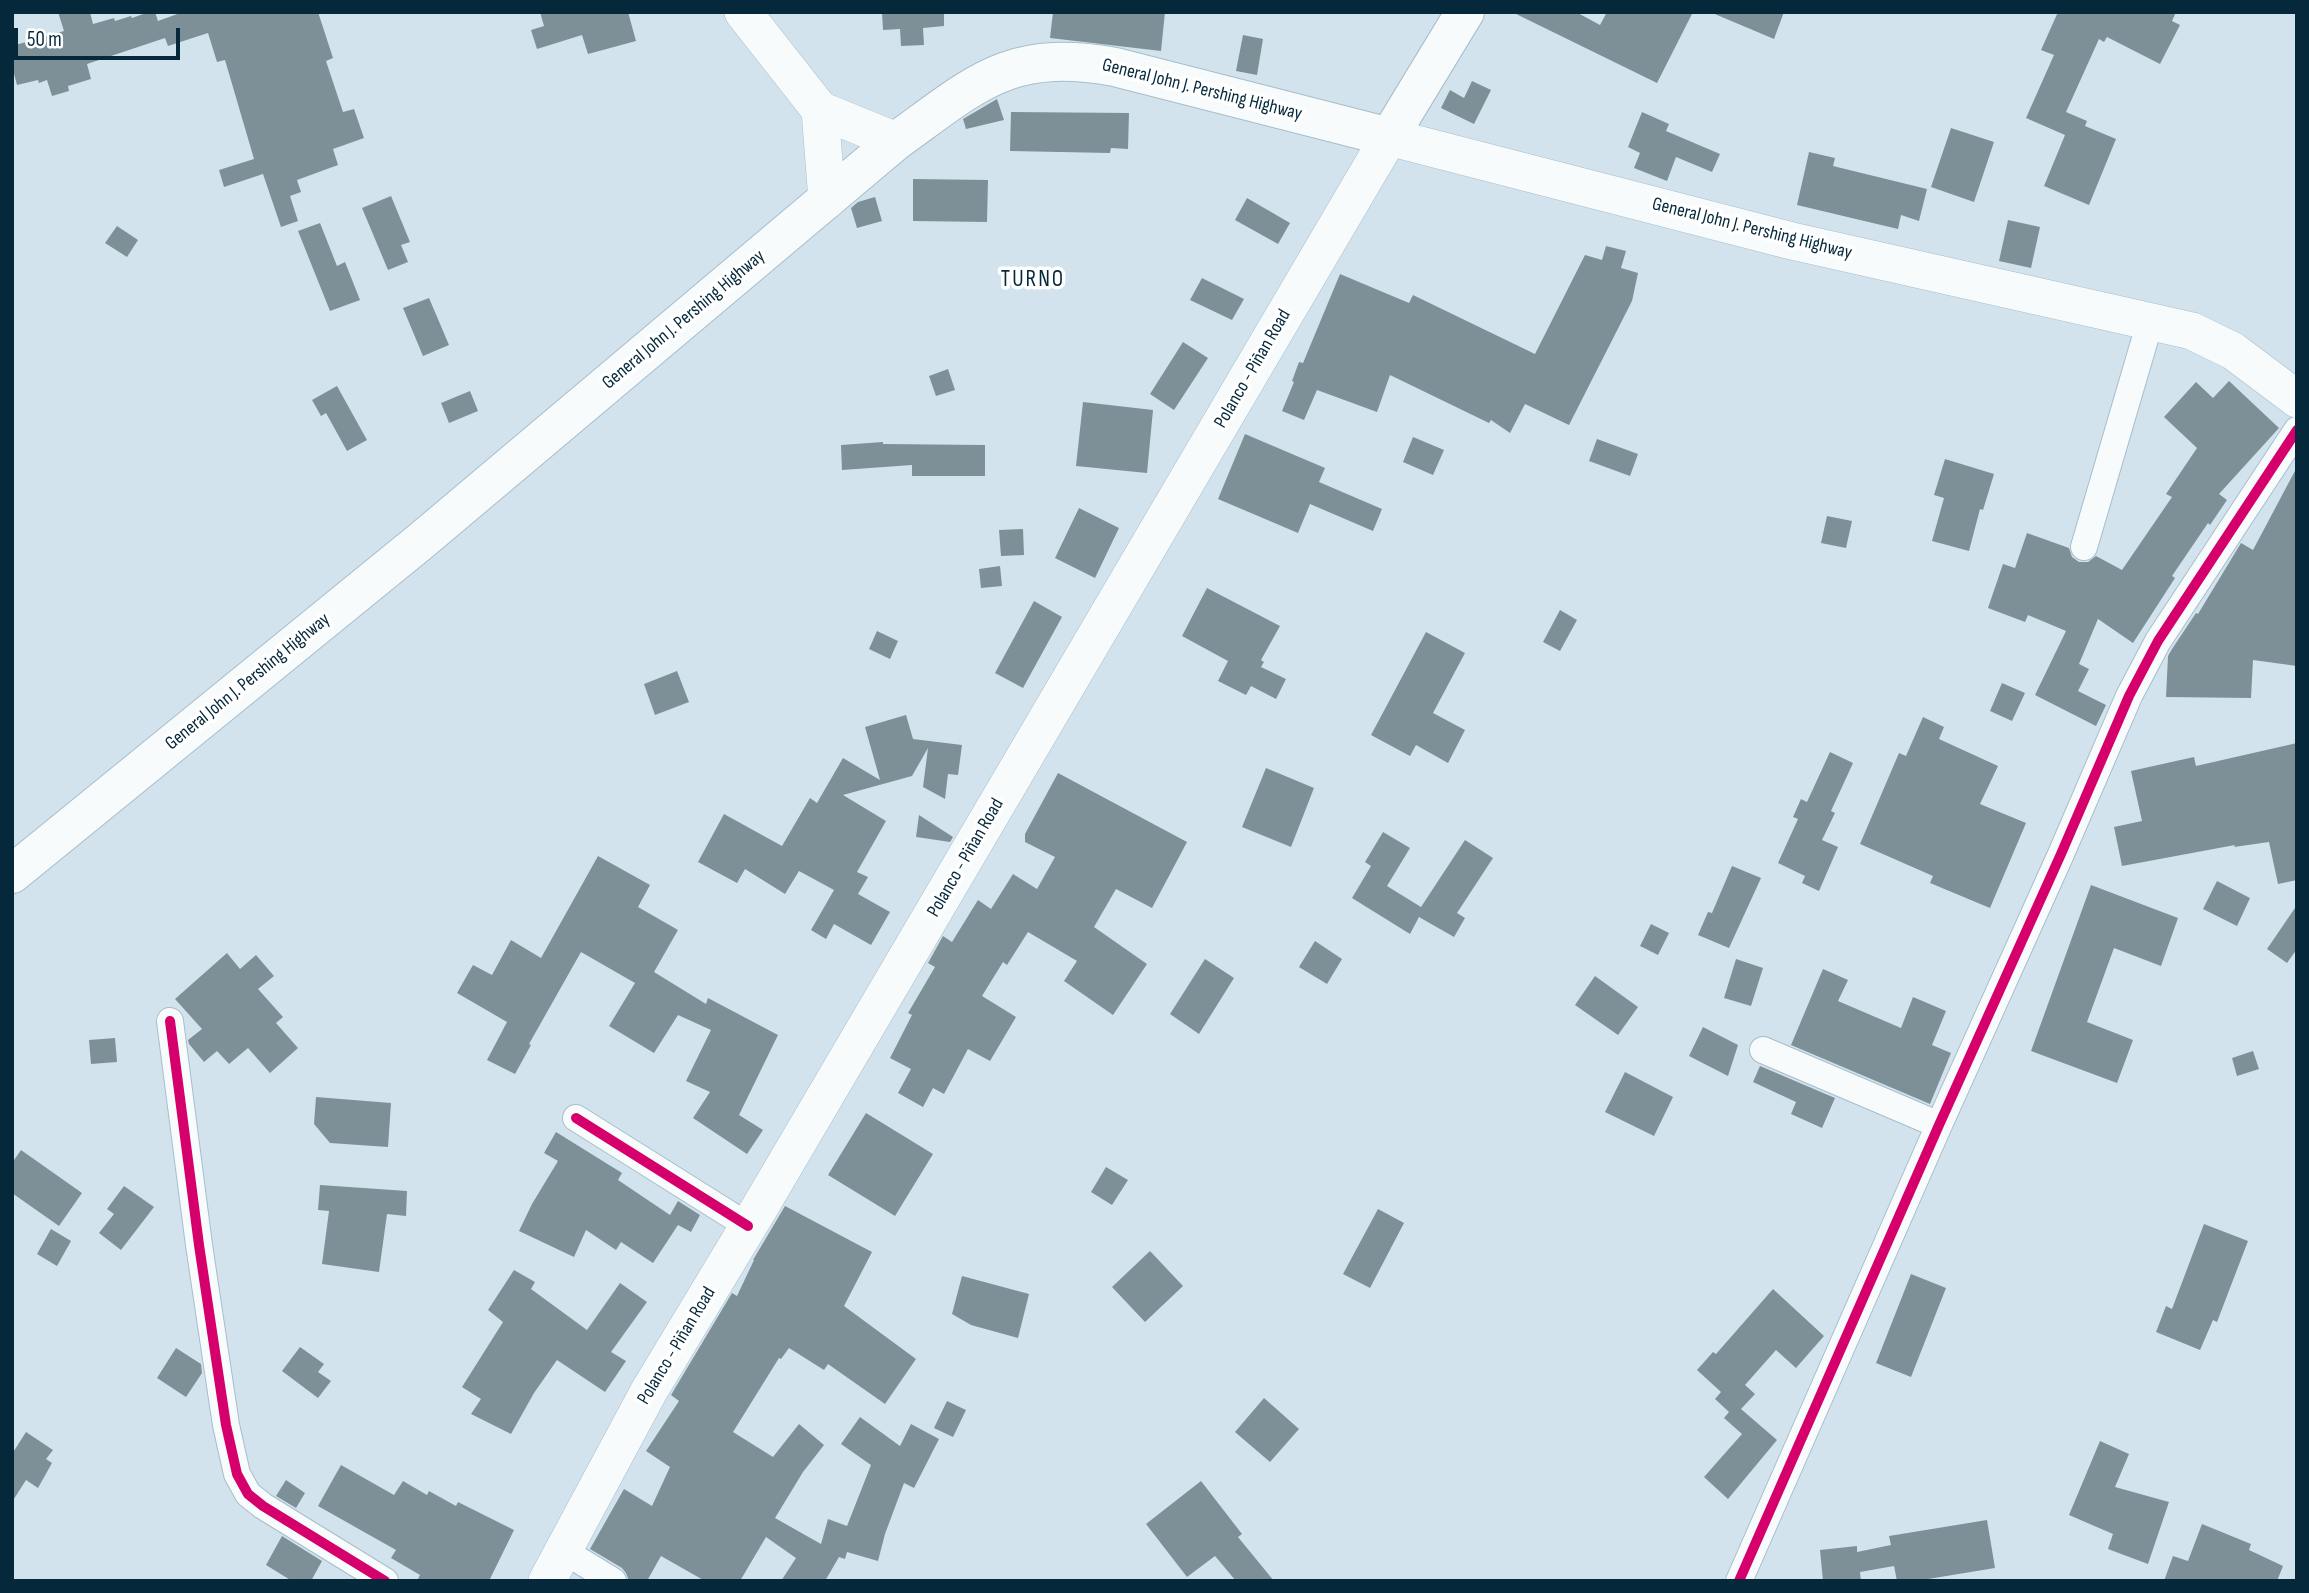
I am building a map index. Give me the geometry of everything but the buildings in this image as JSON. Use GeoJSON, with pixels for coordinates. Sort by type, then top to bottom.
{"type":"FeatureCollection","features":[{"type":"Feature","properties":{"kind":"highway"},"geometry":{"type":"LineString","coordinates":[[1389,137],[1465,12]]}},
{"type":"Feature","properties":{"kind":"highway","name":"General John J. Pershing Highway"},"geometry":{"type":"LineString","coordinates":[[12,874],[432,532],[896,141],[971,86],[1005,70],[1027,64],[1086,62],[1115,67],[1389,137]]}},
{"type":"Feature","properties":{"kind":"main road"},"geometry":{"type":"LineString","coordinates":[[743,12],[820,110],[896,141]]}},
{"type":"Feature","properties":{"kind":"main road"},"geometry":{"type":"LineString","coordinates":[[820,110],[827,200]]}},
{"type":"Feature","properties":{"kind":"main road","name":"General John J. Pershing Highway"},"geometry":{"type":"LineString","coordinates":[[1389,137],[1793,240],[2192,331],[2233,352],[2297,399]]}},
{"type":"Feature","properties":{"kind":"main road","name":"Polanco - Piñan Road"},"geometry":{"type":"LineString","coordinates":[[556,1566],[649,1391],[1389,137]]}},
{"type":"Feature","properties":{"kind":"street"},"geometry":{"type":"LineString","coordinates":[[2084,547],[2150,322]]}},
{"type":"Feature","properties":{"kind":"street"},"geometry":{"type":"LineString","coordinates":[[1739,1581],[2129,696],[2158,641],[2297,430]]}},
{"type":"Feature","properties":{"kind":"street"},"geometry":{"type":"LineString","coordinates":[[170,1021],[201,1259],[226,1425],[237,1474],[248,1494],[263,1506],[385,1581]]}},
{"type":"Feature","properties":{"kind":"street"},"geometry":{"type":"LineString","coordinates":[[1763,1050],[1939,1125]]}},
{"type":"Feature","properties":{"kind":"street"},"geometry":{"type":"LineString","coordinates":[[576,1118],[748,1226]]}},
{"type":"Feature","properties":{"kind":"street"},"geometry":{"type":"LineString","coordinates":[[556,1566],[613,1581]]}},
{"type":"Feature","properties":{"kind":"cycle path"},"geometry":{"type":"LineString","coordinates":[[1739,1581],[2129,696],[2158,641],[2297,430]]}},
{"type":"Feature","properties":{"kind":"cycle path"},"geometry":{"type":"LineString","coordinates":[[170,1021],[199,1245],[226,1425],[237,1474],[248,1494],[263,1506],[385,1581]]}},
{"type":"Feature","properties":{"kind":"cycle path"},"geometry":{"type":"LineString","coordinates":[[576,1118],[748,1226]]}},
{"type":"Feature","properties":{"kind":"district","name":"TURNO"},"geometry":{"type":"Point","coordinates":[1033,280]}}]}
